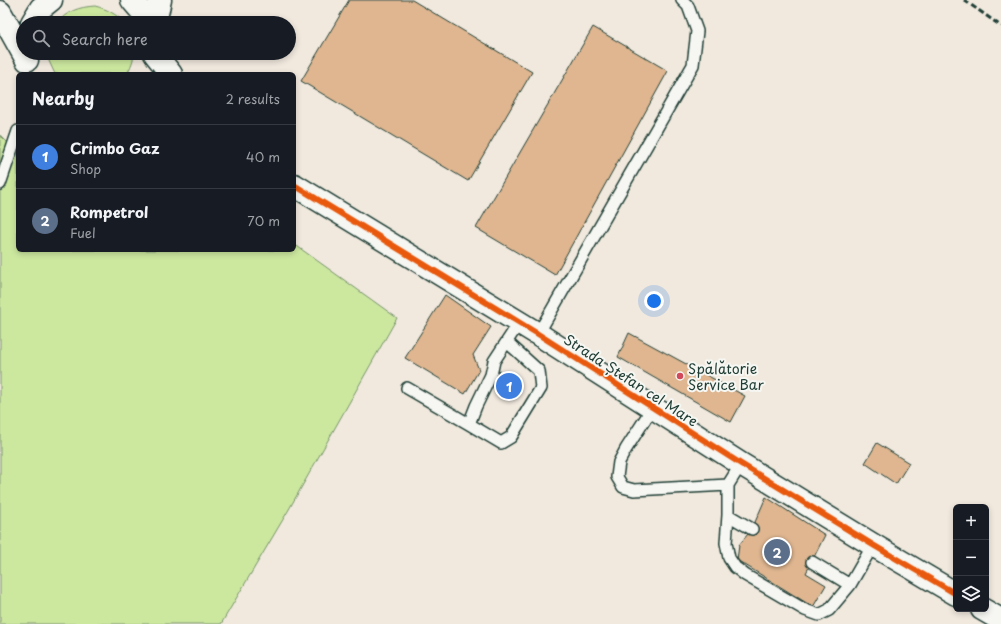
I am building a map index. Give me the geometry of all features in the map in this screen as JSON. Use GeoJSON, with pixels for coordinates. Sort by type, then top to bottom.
{"type":"FeatureCollection","features":[{"type":"Feature","properties":{"kind":"main road"},"geometry":{"type":"LineString","coordinates":[[37,16],[42,8],[51,0]]}},
{"type":"Feature","properties":{"kind":"main road"},"geometry":{"type":"LineString","coordinates":[[132,0],[145,16]]}},
{"type":"Feature","properties":{"kind":"main road"},"geometry":{"type":"LineString","coordinates":[[157,16],[160,0]]}},
{"type":"Feature","properties":{"kind":"main road"},"geometry":{"type":"LineString","coordinates":[[0,12],[16,41]]}},
{"type":"Feature","properties":{"kind":"main road"},"geometry":{"type":"LineString","coordinates":[[153,60],[168,72]]}},
{"type":"Feature","properties":{"kind":"main road","name":"Strada Ștefan cel Mare"},"geometry":{"type":"LineString","coordinates":[[296,186],[528,328],[741,464],[953,592]]}},
{"type":"Feature","properties":{"kind":"main road"},"geometry":{"type":"LineString","coordinates":[[987,612],[1001,620]]}},
{"type":"Feature","properties":{"kind":"lane"},"geometry":{"type":"LineString","coordinates":[[469,424],[491,375],[494,361],[507,342],[528,328],[693,65],[697,31],[688,6],[682,0]]}},
{"type":"Feature","properties":{"kind":"lane"},"geometry":{"type":"LineString","coordinates":[[0,184],[16,137]]}},
{"type":"Feature","properties":{"kind":"lane"},"geometry":{"type":"LineString","coordinates":[[407,388],[501,442],[511,437],[541,388],[539,370],[507,342]]}},
{"type":"Feature","properties":{"kind":"lane"},"geometry":{"type":"LineString","coordinates":[[653,407],[619,462],[617,477],[624,487],[634,490],[728,485]]}},
{"type":"Feature","properties":{"kind":"lane"},"geometry":{"type":"LineString","coordinates":[[741,464],[728,485],[726,542],[729,558],[735,567],[745,575],[805,610],[819,615],[829,610],[850,585],[873,545]]}},
{"type":"Feature","properties":{"kind":"lane"},"geometry":{"type":"LineString","coordinates":[[728,515],[752,529]]}},
{"type":"Feature","properties":{"kind":"lane"},"geometry":{"type":"LineString","coordinates":[[812,562],[850,585]]}},
{"type":"Feature","properties":{"kind":"green space"},"geometry":{"type":"Polygon","coordinates":[[[95,6],[111,12],[117,16],[64,16],[74,10],[95,6]]]}},
{"type":"Feature","properties":{"kind":"green space"},"geometry":{"type":"Polygon","coordinates":[[[133,60],[128,72],[54,72],[49,61],[133,60]]]}},
{"type":"Feature","properties":{"kind":"green space"},"geometry":{"type":"Polygon","coordinates":[[[0,135],[16,151],[16,252],[296,252],[296,245],[397,318],[288,511],[221,624],[0,624],[0,135]]]}},
{"type":"Feature","properties":{"kind":"building"},"geometry":{"type":"Polygon","coordinates":[[[349,0],[412,0],[532,72],[468,181],[301,81],[349,0]]]}},
{"type":"Feature","properties":{"kind":"building"},"geometry":{"type":"Polygon","coordinates":[[[593,27],[668,71],[555,275],[476,228],[593,27]]]}},
{"type":"Feature","properties":{"kind":"building"},"geometry":{"type":"Polygon","coordinates":[[[445,295],[491,327],[473,355],[479,370],[465,394],[405,358],[445,295]]]}},
{"type":"Feature","properties":{"kind":"building","name":"Spălătorie Service Bar"},"geometry":{"type":"Polygon","coordinates":[[[629,333],[745,396],[731,422],[618,357],[629,333]]]}},
{"type":"Feature","properties":{"kind":"building"},"geometry":{"type":"Polygon","coordinates":[[[877,443],[909,463],[896,484],[865,463],[877,443]]]}},
{"type":"Feature","properties":{"kind":"building"},"geometry":{"type":"Polygon","coordinates":[[[766,497],[825,535],[806,573],[826,585],[813,607],[737,560],[739,545],[752,529],[766,497]]]}},
{"type":"Feature","properties":{"kind":"railway"},"geometry":{"type":"LineString","coordinates":[[964,0],[1001,26]]}},
{"type":"Feature","properties":{"kind":"cycle path"},"geometry":{"type":"LineString","coordinates":[[296,186],[538,334],[741,464],[953,592]]}},
{"type":"Feature","properties":{"kind":"place","name":"Spălătorie Service Bar"},"geometry":{"type":"Point","coordinates":[680,376]}},
{"type":"Feature","properties":{"kind":"place","name":"Crimbo Gaz"},"geometry":{"type":"Point","coordinates":[509,386]}},
{"type":"Feature","properties":{"kind":"place","name":"Rompetrol"},"geometry":{"type":"Point","coordinates":[777,552]}}]}
